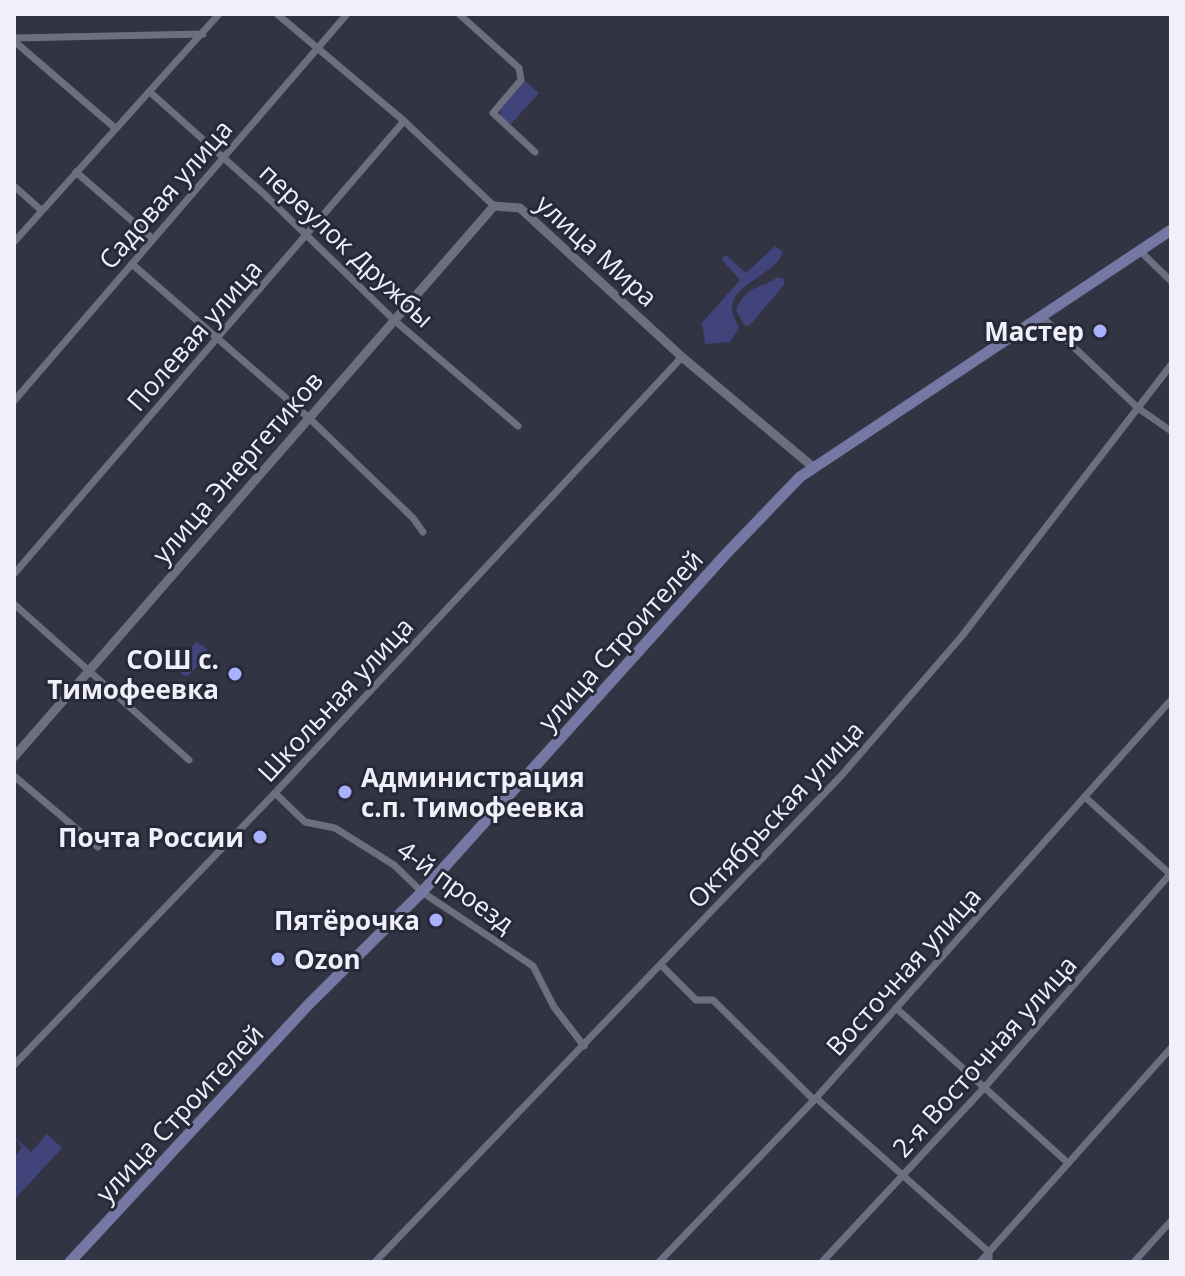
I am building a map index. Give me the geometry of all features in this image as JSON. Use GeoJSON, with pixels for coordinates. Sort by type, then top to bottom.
{"type":"FeatureCollection","features":[{"type":"Feature","properties":{"kind":"main road","name":"улица Строителей"},"geometry":{"type":"LineString","coordinates":[[70,1262],[309,1004],[422,892],[725,555],[813,467],[1171,230]]}},
{"type":"Feature","properties":{"kind":"street"},"geometry":{"type":"LineString","coordinates":[[14,242],[219,14]]}},
{"type":"Feature","properties":{"kind":"street","name":"улица Мира"},"geometry":{"type":"LineString","coordinates":[[277,14],[404,121],[494,206],[520,208],[682,357],[813,467]]}},
{"type":"Feature","properties":{"kind":"street","name":"Садовая улица"},"geometry":{"type":"LineString","coordinates":[[14,401],[347,14]]}},
{"type":"Feature","properties":{"kind":"street"},"geometry":{"type":"LineString","coordinates":[[459,14],[519,68],[521,80],[493,113],[535,152]]}},
{"type":"Feature","properties":{"kind":"street"},"geometry":{"type":"LineString","coordinates":[[14,40],[203,34]]}},
{"type":"Feature","properties":{"kind":"street"},"geometry":{"type":"LineString","coordinates":[[14,40],[115,128]]}},
{"type":"Feature","properties":{"kind":"street","name":"переулок Дружбы"},"geometry":{"type":"LineString","coordinates":[[151,93],[394,320],[518,426]]}},
{"type":"Feature","properties":{"kind":"street","name":"Полевая улица"},"geometry":{"type":"LineString","coordinates":[[14,574],[404,121]]}},
{"type":"Feature","properties":{"kind":"street"},"geometry":{"type":"LineString","coordinates":[[76,172],[153,239]]}},
{"type":"Feature","properties":{"kind":"street"},"geometry":{"type":"LineString","coordinates":[[14,186],[41,210]]}},
{"type":"Feature","properties":{"kind":"street","name":"улица Энергетиков"},"geometry":{"type":"LineString","coordinates":[[14,757],[494,206]]}},
{"type":"Feature","properties":{"kind":"street"},"geometry":{"type":"LineString","coordinates":[[1140,251],[1171,281]]}},
{"type":"Feature","properties":{"kind":"street"},"geometry":{"type":"LineString","coordinates":[[132,264],[309,418],[413,518],[423,532]]}},
{"type":"Feature","properties":{"kind":"street"},"geometry":{"type":"LineString","coordinates":[[1041,316],[1138,408],[1171,431]]}},
{"type":"Feature","properties":{"kind":"street","name":"Школьная улица"},"geometry":{"type":"LineString","coordinates":[[14,1065],[275,793],[682,357]]}},
{"type":"Feature","properties":{"kind":"street","name":"Октябрьская улица"},"geometry":{"type":"LineString","coordinates":[[375,1262],[862,753],[962,636],[1171,365]]}},
{"type":"Feature","properties":{"kind":"street"},"geometry":{"type":"LineString","coordinates":[[14,604],[189,760]]}},
{"type":"Feature","properties":{"kind":"street","name":"Восточная улица"},"geometry":{"type":"LineString","coordinates":[[659,1262],[815,1099],[1171,700]]}},
{"type":"Feature","properties":{"kind":"street"},"geometry":{"type":"LineString","coordinates":[[14,776],[98,847]]}},
{"type":"Feature","properties":{"kind":"street","name":"4-й проезд"},"geometry":{"type":"LineString","coordinates":[[275,793],[305,822],[335,828],[394,865],[422,892],[533,966],[554,1007],[584,1046]]}},
{"type":"Feature","properties":{"kind":"street"},"geometry":{"type":"LineString","coordinates":[[1085,797],[1170,874]]}},
{"type":"Feature","properties":{"kind":"street","name":"2-я Восточная улица"},"geometry":{"type":"LineString","coordinates":[[822,1262],[984,1088],[1170,874]]}},
{"type":"Feature","properties":{"kind":"street"},"geometry":{"type":"LineString","coordinates":[[661,965],[696,1000],[713,1000],[815,1099],[989,1252],[989,1262]]}},
{"type":"Feature","properties":{"kind":"street"},"geometry":{"type":"LineString","coordinates":[[896,1008],[1068,1163]]}},
{"type":"Feature","properties":{"kind":"street"},"geometry":{"type":"LineString","coordinates":[[980,1262],[1171,1048]]}},
{"type":"Feature","properties":{"kind":"street"},"geometry":{"type":"LineString","coordinates":[[1134,1262],[1171,1221]]}},
{"type":"Feature","properties":{"kind":"shaded area"},"geometry":{"type":"Polygon","coordinates":[[[525,81],[539,93],[510,125],[500,116],[501,109],[525,81]]]}},
{"type":"Feature","properties":{"kind":"shaded area"},"geometry":{"type":"Polygon","coordinates":[[[775,246],[783,252],[778,260],[738,293],[734,301],[732,312],[739,328],[730,342],[705,344],[702,323],[740,280],[721,259],[726,255],[746,273],[775,246]]]}},
{"type":"Feature","properties":{"kind":"shaded area"},"geometry":{"type":"Polygon","coordinates":[[[778,277],[784,279],[784,285],[749,326],[744,325],[736,310],[740,301],[749,291],[778,277]]]}},
{"type":"Feature","properties":{"kind":"shaded area"},"geometry":{"type":"Polygon","coordinates":[[[196,642],[207,649],[207,655],[189,675],[184,676],[174,665],[196,642]]]}},
{"type":"Feature","properties":{"kind":"shaded area"},"geometry":{"type":"Polygon","coordinates":[[[47,1134],[62,1148],[14,1200],[14,1158],[22,1148],[14,1137],[31,1152],[47,1134]]]}},
{"type":"Feature","properties":{"kind":"place","name":"Мастер"},"geometry":{"type":"Point","coordinates":[1100,331]}},
{"type":"Feature","properties":{"kind":"place","name":"СОШ с. Тимофеевка"},"geometry":{"type":"Point","coordinates":[235,674]}},
{"type":"Feature","properties":{"kind":"place","name":"Администрация с.п. Тимофеевка"},"geometry":{"type":"Point","coordinates":[345,792]}},
{"type":"Feature","properties":{"kind":"place","name":"Почта России"},"geometry":{"type":"Point","coordinates":[260,837]}},
{"type":"Feature","properties":{"kind":"place","name":"Пятёрочка"},"geometry":{"type":"Point","coordinates":[436,920]}},
{"type":"Feature","properties":{"kind":"place","name":"Ozon"},"geometry":{"type":"Point","coordinates":[278,959]}}]}
